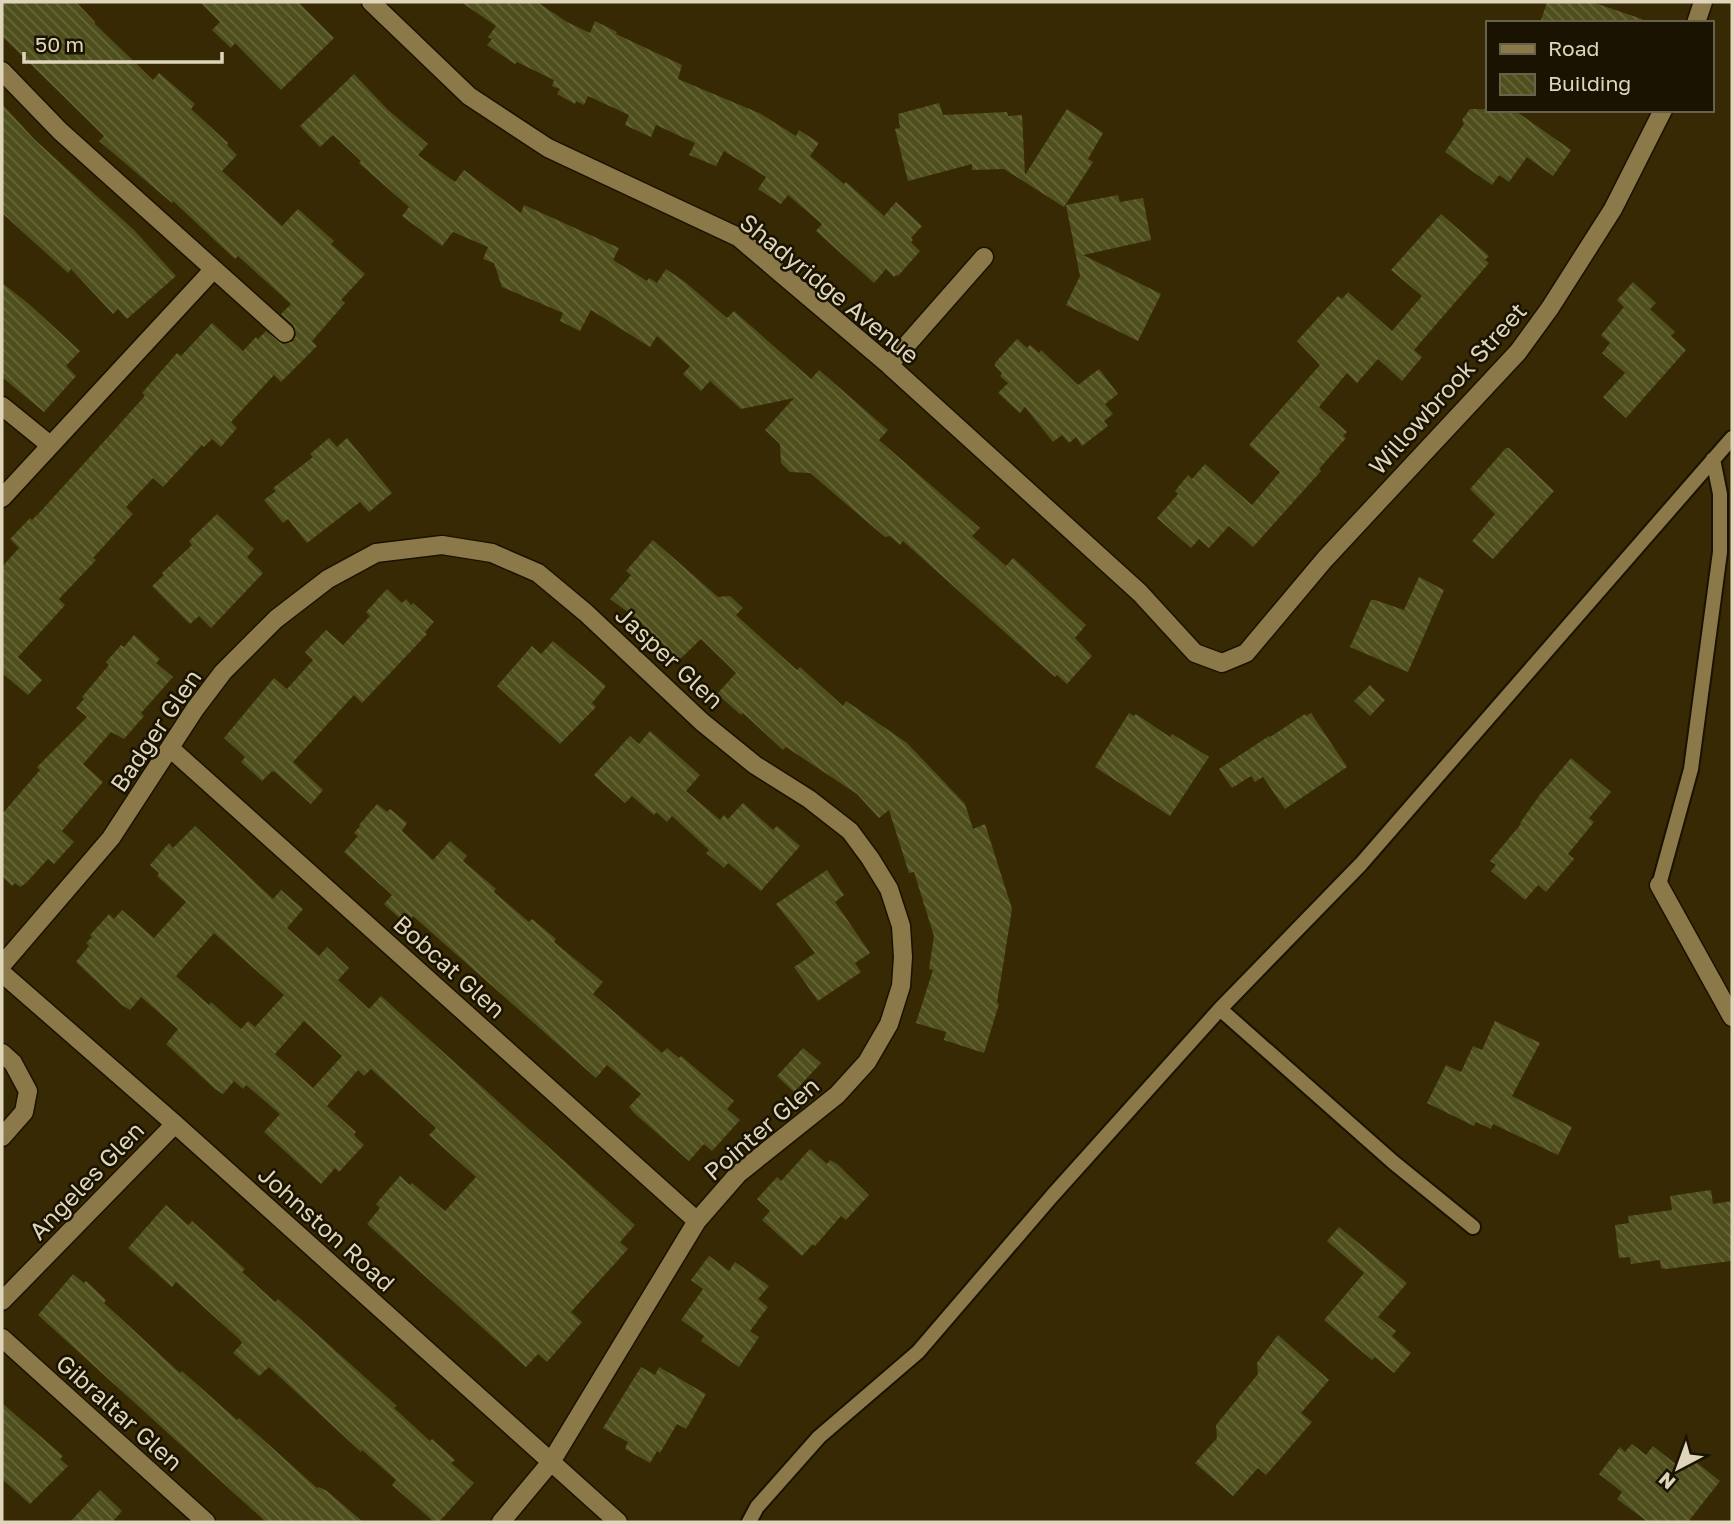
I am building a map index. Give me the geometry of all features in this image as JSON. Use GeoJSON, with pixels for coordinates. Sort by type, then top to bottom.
{"type":"FeatureCollection","features":[{"type":"Feature","properties":{"kind":"street","name":"Shadyridge Avenue"},"geometry":{"type":"LineString","coordinates":[[371,2],[469,96],[548,148],[738,237],[889,365],[1140,593],[1195,653],[1222,663]]}},
{"type":"Feature","properties":{"kind":"street"},"geometry":{"type":"LineString","coordinates":[[1697,21],[1703,2]]}},
{"type":"Feature","properties":{"kind":"street"},"geometry":{"type":"LineString","coordinates":[[2,71],[60,131],[285,333]]}},
{"type":"Feature","properties":{"kind":"street","name":"Willowbrook Street"},"geometry":{"type":"LineString","coordinates":[[1222,663],[1245,653],[1325,558],[1518,352],[1550,308],[1613,209],[1662,112]]}},
{"type":"Feature","properties":{"kind":"street"},"geometry":{"type":"LineString","coordinates":[[889,365],[984,257]]}},
{"type":"Feature","properties":{"kind":"street"},"geometry":{"type":"LineString","coordinates":[[2,498],[213,270]]}},
{"type":"Feature","properties":{"kind":"street"},"geometry":{"type":"LineString","coordinates":[[2,406],[50,444]]}},
{"type":"Feature","properties":{"kind":"street","name":"Jasper Glen"},"geometry":{"type":"LineString","coordinates":[[376,553],[442,545],[492,553],[538,573],[586,612],[702,722],[755,765],[809,799],[850,831],[889,889]]}},
{"type":"Feature","properties":{"kind":"street","name":"Badger Glen"},"geometry":{"type":"LineString","coordinates":[[2,965],[111,838],[223,672],[276,619],[328,579],[376,553]]}},
{"type":"Feature","properties":{"kind":"street","name":"Bobcat Glen"},"geometry":{"type":"LineString","coordinates":[[170,748],[697,1221]]}},
{"type":"Feature","properties":{"kind":"street"},"geometry":{"type":"LineString","coordinates":[[1659,885],[1732,1017]]}},
{"type":"Feature","properties":{"kind":"street","name":"Pointer Glen"},"geometry":{"type":"LineString","coordinates":[[501,1522],[551,1462],[697,1221],[738,1174],[837,1095],[867,1062],[889,1024],[901,986],[904,957],[901,926],[889,889]]}},
{"type":"Feature","properties":{"kind":"street","name":"Johnston Road"},"geometry":{"type":"LineString","coordinates":[[2,973],[175,1124],[618,1522]]}},
{"type":"Feature","properties":{"kind":"street"},"geometry":{"type":"LineString","coordinates":[[2,1137],[24,1112],[28,1091],[8,1058]]}},
{"type":"Feature","properties":{"kind":"street","name":"Angeles Glen"},"geometry":{"type":"LineString","coordinates":[[2,1301],[175,1124]]}},
{"type":"Feature","properties":{"kind":"street","name":"Gibraltar Glen"},"geometry":{"type":"LineString","coordinates":[[2,1338],[206,1522]]}},
{"type":"Feature","properties":{"kind":"lane"},"geometry":{"type":"LineString","coordinates":[[749,1522],[757,1507],[819,1437],[918,1352],[1052,1195],[1220,1009],[1360,864],[1732,438]]}},
{"type":"Feature","properties":{"kind":"lane"},"geometry":{"type":"LineString","coordinates":[[1659,885],[1691,769],[1720,552],[1720,494],[1713,459]]}},
{"type":"Feature","properties":{"kind":"lane"},"geometry":{"type":"LineString","coordinates":[[1220,1009],[1383,1154],[1472,1227]]}},
{"type":"Feature","properties":{"kind":"building"},"geometry":{"type":"Polygon","coordinates":[[[2,2],[76,2],[153,80],[159,73],[195,104],[191,109],[228,143],[237,155],[222,171],[282,226],[298,209],[334,241],[331,244],[365,274],[341,300],[345,303],[312,341],[317,346],[281,382],[274,375],[231,422],[237,428],[221,447],[212,439],[204,447],[202,445],[163,487],[153,478],[126,507],[133,514],[93,558],[96,560],[59,599],[65,605],[18,657],[42,680],[28,695],[2,675],[2,567],[19,548],[10,539],[30,518],[32,520],[41,511],[108,437],[143,398],[145,395],[142,393],[177,353],[181,356],[212,323],[243,351],[266,331],[283,344],[293,341],[296,335],[293,325],[281,314],[291,304],[238,256],[235,259],[173,201],[172,203],[99,141],[104,136],[2,36],[2,2]]]}},
{"type":"Feature","properties":{"kind":"building"},"geometry":{"type":"Polygon","coordinates":[[[200,2],[298,2],[334,38],[281,90],[235,43],[231,48],[212,30],[220,22],[200,2]]]}},
{"type":"Feature","properties":{"kind":"building"},"geometry":{"type":"Polygon","coordinates":[[[461,2],[537,2],[567,22],[590,33],[595,21],[617,32],[616,34],[682,65],[678,79],[759,113],[796,136],[799,130],[819,143],[810,156],[844,184],[846,182],[884,216],[896,202],[922,226],[911,238],[911,242],[920,251],[898,276],[894,277],[886,269],[874,283],[816,231],[822,224],[788,195],[781,204],[758,189],[766,177],[724,151],[716,166],[689,155],[695,143],[656,125],[651,137],[625,125],[629,115],[588,96],[584,105],[576,101],[575,104],[557,94],[560,89],[552,86],[554,80],[517,62],[515,64],[487,45],[492,39],[488,37],[496,26],[461,2]]]}},
{"type":"Feature","properties":{"kind":"building"},"geometry":{"type":"Polygon","coordinates":[[[1547,2],[1592,2],[1642,19],[1642,21],[1541,21],[1547,2]]]}},
{"type":"Feature","properties":{"kind":"building"},"geometry":{"type":"Polygon","coordinates":[[[354,74],[388,110],[428,144],[418,155],[455,182],[464,170],[521,213],[524,205],[619,248],[613,260],[647,281],[649,278],[657,283],[666,269],[727,318],[734,311],[811,379],[819,370],[888,430],[879,440],[980,528],[972,536],[1006,566],[1013,558],[1086,625],[1075,638],[1092,656],[1067,684],[1057,675],[1055,677],[903,541],[900,545],[890,536],[885,537],[810,473],[790,472],[781,463],[780,444],[765,430],[794,398],[741,409],[710,381],[701,391],[683,374],[690,366],[657,336],[650,347],[591,310],[580,331],[560,321],[563,313],[502,287],[494,263],[483,259],[488,247],[453,232],[442,246],[402,216],[409,207],[359,163],[361,161],[333,135],[320,147],[300,126],[354,74]]]}},
{"type":"Feature","properties":{"kind":"building"},"geometry":{"type":"Polygon","coordinates":[[[939,103],[943,115],[1007,112],[1008,116],[1022,115],[1025,175],[1067,109],[1103,133],[1088,159],[1093,162],[1064,207],[1004,169],[972,170],[972,164],[908,181],[895,129],[900,128],[898,114],[939,103]]]}},
{"type":"Feature","properties":{"kind":"building"},"geometry":{"type":"Polygon","coordinates":[[[2,104],[34,139],[134,230],[176,276],[127,319],[118,309],[113,314],[71,269],[68,273],[2,213],[2,104]]]}},
{"type":"Feature","properties":{"kind":"building"},"geometry":{"type":"Polygon","coordinates":[[[1470,109],[1517,112],[1571,150],[1553,176],[1527,157],[1509,182],[1499,175],[1492,185],[1445,152],[1464,124],[1462,120],[1470,109]]]}},
{"type":"Feature","properties":{"kind":"building"},"geometry":{"type":"Polygon","coordinates":[[[1118,195],[1120,202],[1143,198],[1151,240],[1083,255],[1161,294],[1138,341],[1066,305],[1080,276],[1066,205],[1118,195]]]}},
{"type":"Feature","properties":{"kind":"building"},"geometry":{"type":"Polygon","coordinates":[[[1441,214],[1489,256],[1485,260],[1489,263],[1414,350],[1422,357],[1402,381],[1378,359],[1357,383],[1347,373],[1319,407],[1347,432],[1343,436],[1346,438],[1319,469],[1321,471],[1253,547],[1229,526],[1209,548],[1199,539],[1191,548],[1157,518],[1178,494],[1175,491],[1188,475],[1192,479],[1205,464],[1252,505],[1280,472],[1249,445],[1320,365],[1297,341],[1338,296],[1342,299],[1348,292],[1392,331],[1422,296],[1391,270],[1441,214]]]}},
{"type":"Feature","properties":{"kind":"building"},"geometry":{"type":"Polygon","coordinates":[[[1633,282],[1656,303],[1650,309],[1675,332],[1671,336],[1686,350],[1626,418],[1603,397],[1625,373],[1602,353],[1610,343],[1601,335],[1624,307],[1617,300],[1633,282]]]}},
{"type":"Feature","properties":{"kind":"building"},"geometry":{"type":"Polygon","coordinates":[[[2,283],[80,351],[66,366],[76,376],[44,412],[2,377],[2,283]]]}},
{"type":"Feature","properties":{"kind":"building"},"geometry":{"type":"Polygon","coordinates":[[[1017,339],[1027,348],[1030,345],[1039,353],[1041,350],[1078,385],[1099,369],[1118,394],[1105,404],[1113,414],[1104,421],[1108,426],[1082,446],[1076,437],[1069,443],[1062,435],[1053,442],[1025,407],[1020,413],[998,393],[1008,383],[1000,376],[1002,373],[995,363],[1017,339]]]}},
{"type":"Feature","properties":{"kind":"building"},"geometry":{"type":"Polygon","coordinates":[[[329,438],[337,447],[347,438],[392,493],[369,512],[360,502],[307,543],[288,519],[283,523],[264,500],[276,491],[273,488],[313,457],[310,454],[329,438]]]}},
{"type":"Feature","properties":{"kind":"building"},"geometry":{"type":"Polygon","coordinates":[[[1506,448],[1554,491],[1493,559],[1472,541],[1495,514],[1470,489],[1506,448]]]}},
{"type":"Feature","properties":{"kind":"building"},"geometry":{"type":"Polygon","coordinates":[[[217,514],[254,549],[247,557],[263,573],[211,628],[199,616],[190,624],[152,586],[192,545],[189,541],[217,514]]]}},
{"type":"Feature","properties":{"kind":"building"},"geometry":{"type":"Polygon","coordinates":[[[653,540],[718,597],[730,596],[743,608],[736,615],[797,670],[800,667],[843,706],[846,701],[907,743],[965,804],[973,829],[985,824],[1012,909],[997,1003],[999,1004],[984,1053],[944,1040],[946,1032],[916,1023],[933,970],[929,969],[934,936],[914,872],[909,873],[889,810],[879,818],[857,794],[786,747],[783,750],[743,713],[741,715],[717,694],[736,673],[701,639],[679,660],[636,618],[610,599],[631,575],[626,571],[653,540]]]}},
{"type":"Feature","properties":{"kind":"building"},"geometry":{"type":"Polygon","coordinates":[[[1419,577],[1444,590],[1408,672],[1350,647],[1371,600],[1404,610],[1419,577]]]}},
{"type":"Feature","properties":{"kind":"building"},"geometry":{"type":"Polygon","coordinates":[[[387,589],[402,603],[406,599],[411,605],[413,603],[434,622],[425,632],[427,634],[362,703],[354,695],[293,762],[323,790],[311,804],[275,772],[272,771],[262,781],[241,762],[245,757],[224,738],[274,678],[287,689],[313,660],[305,652],[326,630],[343,645],[370,616],[366,612],[387,589]]]}},
{"type":"Feature","properties":{"kind":"building"},"geometry":{"type":"Polygon","coordinates":[[[134,635],[160,659],[156,663],[173,677],[141,713],[144,716],[124,739],[111,732],[83,764],[103,782],[62,831],[74,842],[54,864],[48,859],[26,883],[20,887],[15,883],[12,886],[2,876],[2,814],[40,770],[37,767],[87,717],[76,708],[84,699],[82,697],[109,665],[106,662],[134,635]]]}},
{"type":"Feature","properties":{"kind":"building"},"geometry":{"type":"Polygon","coordinates":[[[553,641],[606,686],[592,703],[596,707],[560,744],[497,686],[532,646],[541,654],[553,641]]]}},
{"type":"Feature","properties":{"kind":"building"},"geometry":{"type":"Polygon","coordinates":[[[1370,685],[1385,700],[1370,716],[1354,701],[1370,685]]]}},
{"type":"Feature","properties":{"kind":"building"},"geometry":{"type":"Polygon","coordinates":[[[1129,713],[1134,716],[1136,714],[1170,737],[1172,734],[1209,757],[1170,816],[1095,767],[1129,713]]]}},
{"type":"Feature","properties":{"kind":"building"},"geometry":{"type":"Polygon","coordinates":[[[1311,713],[1347,767],[1285,809],[1263,777],[1255,782],[1251,776],[1232,788],[1219,769],[1305,714],[1306,716],[1311,713]]]}},
{"type":"Feature","properties":{"kind":"building"},"geometry":{"type":"Polygon","coordinates":[[[650,731],[700,775],[686,791],[720,820],[724,815],[728,819],[743,803],[773,830],[777,826],[800,846],[761,891],[728,863],[724,868],[706,853],[709,850],[672,816],[667,822],[656,812],[654,815],[632,796],[625,803],[594,775],[630,736],[639,744],[650,731]]]}},
{"type":"Feature","properties":{"kind":"building"},"geometry":{"type":"Polygon","coordinates":[[[1571,758],[1611,792],[1589,818],[1594,822],[1568,854],[1574,859],[1546,892],[1538,885],[1525,900],[1491,871],[1496,865],[1490,861],[1571,758]]]}},
{"type":"Feature","properties":{"kind":"building"},"geometry":{"type":"Polygon","coordinates":[[[377,804],[387,812],[390,809],[407,823],[402,831],[433,860],[450,841],[467,856],[463,861],[496,889],[494,892],[529,922],[532,919],[556,939],[554,942],[603,982],[593,994],[662,1053],[667,1048],[679,1058],[681,1056],[734,1101],[727,1109],[740,1120],[712,1151],[704,1144],[689,1161],[634,1113],[629,1107],[641,1094],[607,1065],[596,1078],[413,916],[406,924],[384,904],[392,895],[344,852],[358,836],[354,833],[359,825],[377,804]]]}},
{"type":"Feature","properties":{"kind":"building"},"geometry":{"type":"Polygon","coordinates":[[[195,826],[273,899],[281,890],[303,909],[287,928],[319,956],[327,947],[349,968],[338,980],[369,1009],[381,996],[635,1225],[620,1242],[628,1249],[571,1312],[582,1322],[547,1362],[538,1354],[526,1367],[367,1224],[380,1208],[376,1204],[400,1176],[445,1211],[476,1177],[429,1135],[436,1128],[371,1069],[364,1076],[358,1070],[327,1106],[356,1132],[354,1135],[364,1145],[339,1172],[335,1168],[321,1184],[264,1132],[280,1114],[246,1085],[243,1089],[234,1081],[223,1094],[215,1089],[166,1044],[178,1029],[141,997],[130,1010],[122,1005],[76,962],[89,946],[86,943],[92,937],[90,935],[109,914],[114,919],[122,910],[154,938],[186,902],[157,876],[159,873],[150,865],[169,843],[173,848],[195,826]],[[214,933],[176,976],[241,1029],[248,1021],[255,1027],[284,995],[214,933]],[[304,1021],[275,1054],[313,1088],[342,1056],[304,1021]]]}},
{"type":"Feature","properties":{"kind":"building"},"geometry":{"type":"Polygon","coordinates":[[[827,870],[844,895],[835,902],[870,953],[855,963],[861,972],[818,1001],[794,967],[815,953],[776,904],[827,870]]]}},
{"type":"Feature","properties":{"kind":"building"},"geometry":{"type":"Polygon","coordinates":[[[1495,1021],[1540,1043],[1512,1096],[1572,1127],[1558,1155],[1493,1124],[1491,1129],[1476,1122],[1474,1126],[1427,1103],[1446,1065],[1461,1072],[1473,1046],[1482,1050],[1495,1021]]]}},
{"type":"Feature","properties":{"kind":"building"},"geometry":{"type":"Polygon","coordinates":[[[803,1048],[821,1063],[794,1092],[777,1076],[803,1048]]]}},
{"type":"Feature","properties":{"kind":"building"},"geometry":{"type":"Polygon","coordinates":[[[810,1149],[827,1164],[830,1160],[837,1164],[869,1195],[846,1220],[841,1216],[815,1246],[813,1244],[802,1256],[762,1220],[770,1211],[757,1199],[777,1177],[781,1181],[810,1149]]]}},
{"type":"Feature","properties":{"kind":"building"},"geometry":{"type":"Polygon","coordinates":[[[1711,1190],[1713,1204],[1732,1201],[1732,1261],[1665,1269],[1661,1268],[1660,1260],[1631,1264],[1630,1257],[1619,1258],[1615,1225],[1629,1223],[1628,1216],[1672,1210],[1670,1196],[1711,1190]]]}},
{"type":"Feature","properties":{"kind":"building"},"geometry":{"type":"Polygon","coordinates":[[[166,1205],[188,1225],[192,1221],[245,1269],[242,1272],[275,1302],[278,1299],[397,1406],[394,1408],[430,1441],[432,1439],[455,1460],[451,1463],[474,1483],[439,1522],[434,1522],[392,1485],[396,1480],[362,1450],[361,1452],[269,1367],[259,1376],[233,1353],[242,1343],[240,1340],[176,1282],[172,1287],[128,1248],[166,1205]]]}},
{"type":"Feature","properties":{"kind":"building"},"geometry":{"type":"Polygon","coordinates":[[[1339,1227],[1407,1283],[1378,1317],[1396,1331],[1392,1336],[1411,1353],[1394,1373],[1375,1357],[1372,1360],[1324,1320],[1364,1273],[1327,1241],[1339,1227]]]}},
{"type":"Feature","properties":{"kind":"building"},"geometry":{"type":"Polygon","coordinates":[[[709,1256],[729,1271],[735,1262],[769,1286],[758,1299],[768,1307],[750,1331],[759,1337],[739,1367],[701,1341],[704,1336],[681,1320],[703,1289],[691,1280],[709,1256]]]}},
{"type":"Feature","properties":{"kind":"building"},"geometry":{"type":"Polygon","coordinates":[[[73,1274],[84,1283],[86,1281],[106,1300],[104,1303],[180,1373],[182,1371],[317,1488],[327,1491],[363,1522],[266,1522],[38,1315],[73,1274]]]}},
{"type":"Feature","properties":{"kind":"building"},"geometry":{"type":"Polygon","coordinates":[[[1278,1335],[1329,1380],[1301,1413],[1312,1422],[1266,1475],[1258,1468],[1233,1496],[1195,1463],[1217,1438],[1216,1425],[1258,1374],[1257,1363],[1278,1335]]]}},
{"type":"Feature","properties":{"kind":"building"},"geometry":{"type":"Polygon","coordinates":[[[641,1367],[655,1375],[659,1367],[706,1394],[686,1429],[677,1424],[660,1453],[657,1451],[650,1463],[625,1449],[628,1442],[603,1428],[641,1367]]]}},
{"type":"Feature","properties":{"kind":"building"},"geometry":{"type":"Polygon","coordinates":[[[2,1403],[63,1456],[60,1459],[68,1466],[30,1504],[2,1479],[2,1403]]]}},
{"type":"Feature","properties":{"kind":"building"},"geometry":{"type":"Polygon","coordinates":[[[1632,1444],[1646,1455],[1653,1446],[1678,1466],[1687,1455],[1720,1481],[1688,1522],[1648,1522],[1617,1499],[1622,1492],[1599,1474],[1620,1447],[1625,1452],[1632,1444]]]}},
{"type":"Feature","properties":{"kind":"building"},"geometry":{"type":"Polygon","coordinates":[[[100,1490],[122,1511],[112,1522],[70,1522],[100,1490]]]}}]}
